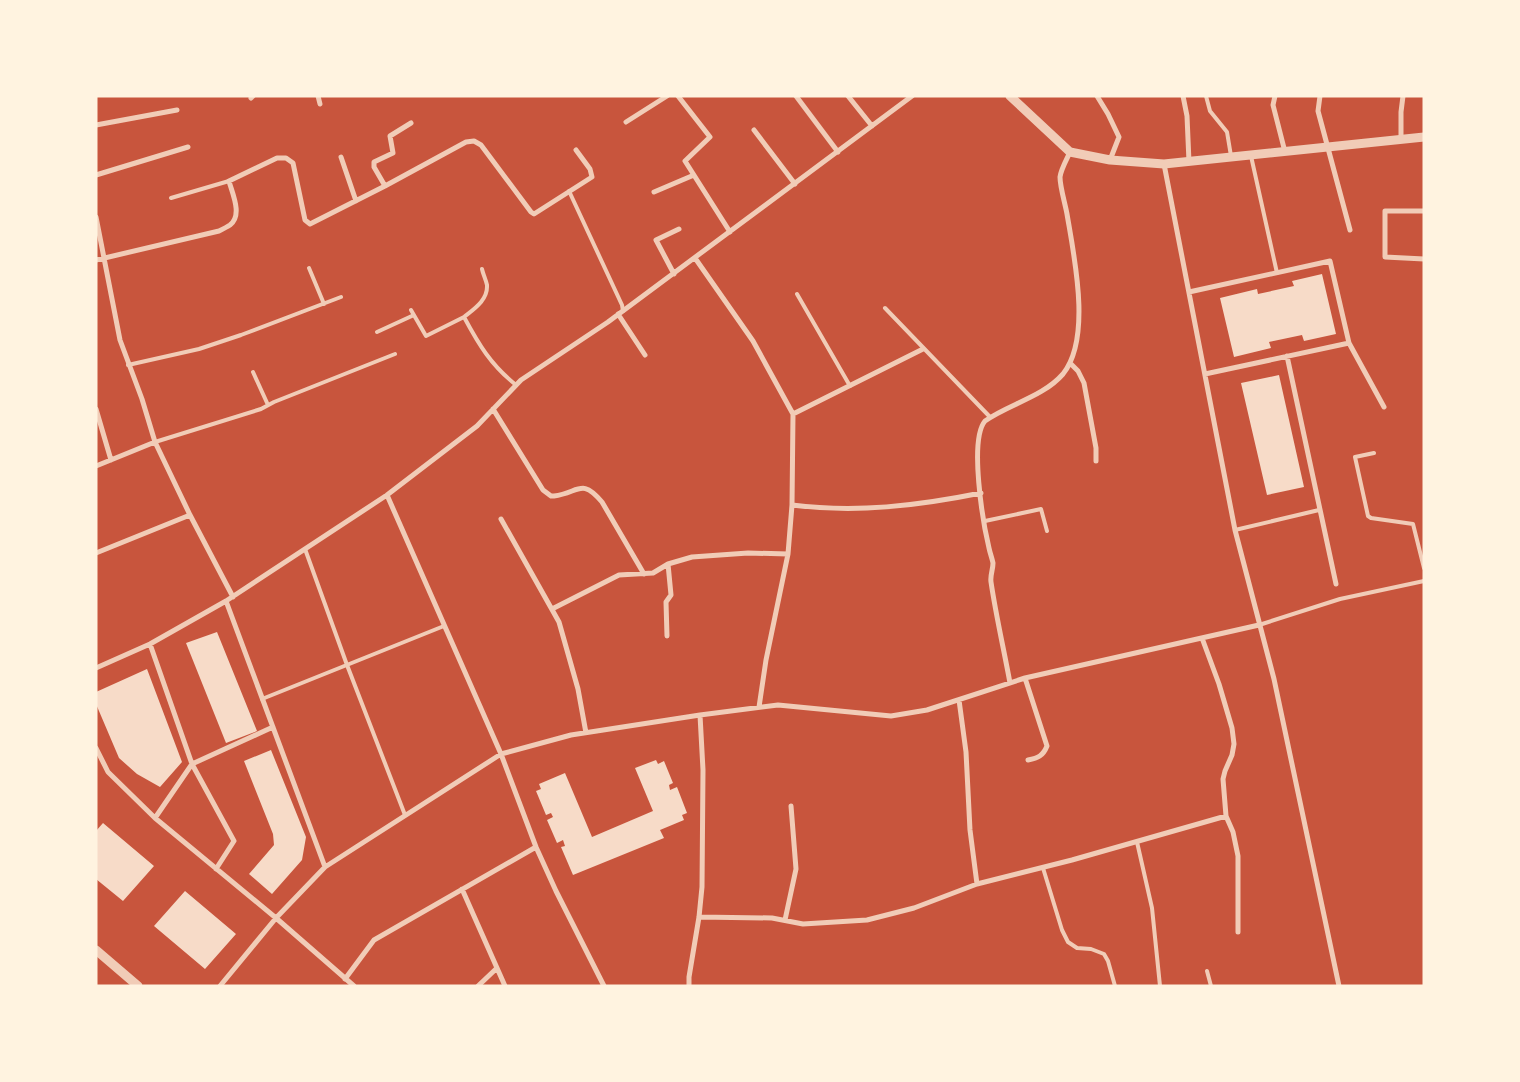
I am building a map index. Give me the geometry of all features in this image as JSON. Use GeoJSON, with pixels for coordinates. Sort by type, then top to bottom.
{"type":"FeatureCollection","features":[{"type":"Feature","properties":{"kind":"street"},"geometry":{"type":"LineString","coordinates":[[318,96],[320,104]]}},
{"type":"Feature","properties":{"kind":"street"},"geometry":{"type":"LineString","coordinates":[[626,122],[667,96]]}},
{"type":"Feature","properties":{"kind":"street"},"geometry":{"type":"LineString","coordinates":[[678,96],[710,137],[685,162],[730,232]]}},
{"type":"Feature","properties":{"kind":"street"},"geometry":{"type":"LineString","coordinates":[[796,96],[838,152]]}},
{"type":"Feature","properties":{"kind":"street"},"geometry":{"type":"LineString","coordinates":[[848,96],[872,126]]}},
{"type":"Feature","properties":{"kind":"street"},"geometry":{"type":"LineString","coordinates":[[96,668],[150,644],[226,602],[387,495],[477,426],[516,385],[674,274],[912,96]]}},
{"type":"Feature","properties":{"kind":"street"},"geometry":{"type":"LineString","coordinates":[[1010,96],[1070,152],[1110,160],[1164,164],[1424,137]]}},
{"type":"Feature","properties":{"kind":"street"},"geometry":{"type":"LineString","coordinates":[[1097,96],[1119,137],[1110,160]]}},
{"type":"Feature","properties":{"kind":"street"},"geometry":{"type":"LineString","coordinates":[[1183,96],[1190,162]]}},
{"type":"Feature","properties":{"kind":"street"},"geometry":{"type":"LineString","coordinates":[[1275,96],[1273,105],[1285,152]]}},
{"type":"Feature","properties":{"kind":"street"},"geometry":{"type":"LineString","coordinates":[[1320,96],[1318,111],[1350,230]]}},
{"type":"Feature","properties":{"kind":"street"},"geometry":{"type":"LineString","coordinates":[[1401,138],[1403,96]]}},
{"type":"Feature","properties":{"kind":"street"},"geometry":{"type":"LineString","coordinates":[[96,125],[177,110]]}},
{"type":"Feature","properties":{"kind":"street"},"geometry":{"type":"LineString","coordinates":[[385,186],[374,167],[374,162],[393,154],[390,136],[411,123]]}},
{"type":"Feature","properties":{"kind":"street"},"geometry":{"type":"LineString","coordinates":[[754,130],[794,184]]}},
{"type":"Feature","properties":{"kind":"street"},"geometry":{"type":"LineString","coordinates":[[96,260],[219,231],[231,225],[236,218],[236,209],[229,181],[278,158],[286,158],[293,163],[305,220],[310,224],[466,142],[474,141],[481,146],[534,214],[592,176],[590,169],[576,150]]}},
{"type":"Feature","properties":{"kind":"street"},"geometry":{"type":"LineString","coordinates":[[96,175],[188,147]]}},
{"type":"Feature","properties":{"kind":"street"},"geometry":{"type":"LineString","coordinates":[[1010,684],[994,597],[991,574],[993,563],[984,521],[978,439],[981,425],[990,417],[1052,384],[1070,363],[1076,348],[1079,332],[1077,284],[1060,176],[1070,152]]}},
{"type":"Feature","properties":{"kind":"street"},"geometry":{"type":"LineString","coordinates":[[340,157],[356,201]]}},
{"type":"Feature","properties":{"kind":"street"},"geometry":{"type":"LineString","coordinates":[[1164,164],[1235,530],[1276,688],[1339,986]]}},
{"type":"Feature","properties":{"kind":"street"},"geometry":{"type":"LineString","coordinates":[[654,192],[694,175]]}},
{"type":"Feature","properties":{"kind":"street"},"geometry":{"type":"LineString","coordinates":[[1424,211],[1385,211],[1385,257],[1424,258]]}},
{"type":"Feature","properties":{"kind":"street"},"geometry":{"type":"LineString","coordinates":[[96,217],[120,340],[142,399],[155,442],[190,515],[233,597]]}},
{"type":"Feature","properties":{"kind":"street"},"geometry":{"type":"LineString","coordinates":[[674,274],[656,240],[679,229]]}},
{"type":"Feature","properties":{"kind":"street"},"geometry":{"type":"LineString","coordinates":[[695,258],[753,341],[793,414],[792,505],[788,554],[766,660],[759,707]]}},
{"type":"Feature","properties":{"kind":"street"},"geometry":{"type":"LineString","coordinates":[[1189,292],[1330,261],[1349,343],[1384,407]]}},
{"type":"Feature","properties":{"kind":"street"},"geometry":{"type":"LineString","coordinates":[[620,313],[645,355]]}},
{"type":"Feature","properties":{"kind":"street"},"geometry":{"type":"LineString","coordinates":[[1205,374],[1349,343]]}},
{"type":"Feature","properties":{"kind":"street"},"geometry":{"type":"LineString","coordinates":[[793,414],[923,349]]}},
{"type":"Feature","properties":{"kind":"street"},"geometry":{"type":"LineString","coordinates":[[1287,356],[1336,584]]}},
{"type":"Feature","properties":{"kind":"street"},"geometry":{"type":"LineString","coordinates":[[1070,363],[1078,371],[1084,383],[1096,448],[1096,461]]}},
{"type":"Feature","properties":{"kind":"street"},"geometry":{"type":"LineString","coordinates":[[96,409],[111,460]]}},
{"type":"Feature","properties":{"kind":"street"},"geometry":{"type":"LineString","coordinates":[[493,410],[543,490],[551,496],[582,488],[593,492],[606,510],[644,574]]}},
{"type":"Feature","properties":{"kind":"street"},"geometry":{"type":"LineString","coordinates":[[96,466],[155,442]]}},
{"type":"Feature","properties":{"kind":"street"},"geometry":{"type":"LineString","coordinates":[[792,505],[826,509],[891,507],[933,503],[981,494]]}},
{"type":"Feature","properties":{"kind":"street"},"geometry":{"type":"LineString","coordinates":[[387,495],[501,754],[536,847],[556,892],[604,986]]}},
{"type":"Feature","properties":{"kind":"street"},"geometry":{"type":"LineString","coordinates":[[96,553],[190,515]]}},
{"type":"Feature","properties":{"kind":"street"},"geometry":{"type":"LineString","coordinates":[[501,519],[559,622],[578,689],[586,733]]}},
{"type":"Feature","properties":{"kind":"street"},"geometry":{"type":"LineString","coordinates":[[552,610],[619,575],[653,573],[668,564],[692,557],[748,553],[788,554]]}},
{"type":"Feature","properties":{"kind":"street"},"geometry":{"type":"LineString","coordinates":[[667,636],[666,602],[671,595],[668,564]]}},
{"type":"Feature","properties":{"kind":"street"},"geometry":{"type":"LineString","coordinates":[[226,602],[325,867]]}},
{"type":"Feature","properties":{"kind":"street"},"geometry":{"type":"LineString","coordinates":[[220,986],[276,918],[325,867],[501,754],[571,735],[700,714],[778,705],[891,716],[927,710],[1025,678],[1259,625]]}},
{"type":"Feature","properties":{"kind":"street"},"geometry":{"type":"LineString","coordinates":[[1202,638],[1221,691],[1232,728],[1234,744],[1223,779],[1226,816],[1234,832],[1238,856],[1238,932]]}},
{"type":"Feature","properties":{"kind":"street"},"geometry":{"type":"LineString","coordinates":[[150,644],[192,764],[234,842],[216,869]]}},
{"type":"Feature","properties":{"kind":"street"},"geometry":{"type":"LineString","coordinates":[[1025,678],[1047,746],[1044,754],[1038,758],[1028,760]]}},
{"type":"Feature","properties":{"kind":"street"},"geometry":{"type":"LineString","coordinates":[[959,700],[966,752],[970,830],[977,884]]}},
{"type":"Feature","properties":{"kind":"street"},"geometry":{"type":"LineString","coordinates":[[689,986],[702,887],[703,770],[700,714]]}},
{"type":"Feature","properties":{"kind":"street"},"geometry":{"type":"LineString","coordinates":[[155,818],[192,764],[273,727]]}},
{"type":"Feature","properties":{"kind":"street"},"geometry":{"type":"LineString","coordinates":[[96,748],[108,772],[155,818],[276,918],[354,986]]}},
{"type":"Feature","properties":{"kind":"street"},"geometry":{"type":"LineString","coordinates":[[785,920],[796,869],[791,806]]}},
{"type":"Feature","properties":{"kind":"street"},"geometry":{"type":"LineString","coordinates":[[699,917],[772,918],[803,924],[867,920],[914,908],[977,884],[1043,868],[1226,816]]}},
{"type":"Feature","properties":{"kind":"street"},"geometry":{"type":"LineString","coordinates":[[345,979],[374,940],[536,847]]}},
{"type":"Feature","properties":{"kind":"street"},"geometry":{"type":"LineString","coordinates":[[462,889],[505,986]]}},
{"type":"Feature","properties":{"kind":"street"},"geometry":{"type":"LineString","coordinates":[[96,950],[138,986]]}},
{"type":"Feature","properties":{"kind":"street"},"geometry":{"type":"LineString","coordinates":[[478,986],[497,968]]}},
{"type":"Feature","properties":{"kind":"lane"},"geometry":{"type":"LineString","coordinates":[[1206,96],[1210,111],[1227,132],[1232,158]]}},
{"type":"Feature","properties":{"kind":"lane"},"geometry":{"type":"LineString","coordinates":[[1252,156],[1277,273]]}},
{"type":"Feature","properties":{"kind":"lane"},"geometry":{"type":"LineString","coordinates":[[171,198],[229,181]]}},
{"type":"Feature","properties":{"kind":"lane"},"geometry":{"type":"LineString","coordinates":[[569,191],[622,305],[620,313]]}},
{"type":"Feature","properties":{"kind":"lane"},"geometry":{"type":"LineString","coordinates":[[309,268],[324,304]]}},
{"type":"Feature","properties":{"kind":"lane"},"geometry":{"type":"LineString","coordinates":[[411,310],[426,336],[464,317],[478,307],[483,299],[487,286],[482,269]]}},
{"type":"Feature","properties":{"kind":"lane"},"geometry":{"type":"LineString","coordinates":[[798,294],[850,386]]}},
{"type":"Feature","properties":{"kind":"lane"},"geometry":{"type":"LineString","coordinates":[[128,365],[199,349],[241,336],[341,297]]}},
{"type":"Feature","properties":{"kind":"lane"},"geometry":{"type":"LineString","coordinates":[[884,308],[990,417]]}},
{"type":"Feature","properties":{"kind":"lane"},"geometry":{"type":"LineString","coordinates":[[377,332],[414,315]]}},
{"type":"Feature","properties":{"kind":"lane"},"geometry":{"type":"LineString","coordinates":[[464,317],[491,362],[500,373],[516,385]]}},
{"type":"Feature","properties":{"kind":"lane"},"geometry":{"type":"LineString","coordinates":[[155,442],[261,410],[268,405],[395,354]]}},
{"type":"Feature","properties":{"kind":"lane"},"geometry":{"type":"LineString","coordinates":[[253,372],[268,405]]}},
{"type":"Feature","properties":{"kind":"lane"},"geometry":{"type":"LineString","coordinates":[[1374,453],[1355,457],[1368,516],[1413,524],[1424,568]]}},
{"type":"Feature","properties":{"kind":"lane"},"geometry":{"type":"LineString","coordinates":[[984,521],[1041,509],[1047,531]]}},
{"type":"Feature","properties":{"kind":"lane"},"geometry":{"type":"LineString","coordinates":[[1235,530],[1319,510]]}},
{"type":"Feature","properties":{"kind":"lane"},"geometry":{"type":"LineString","coordinates":[[305,549],[347,665],[405,815]]}},
{"type":"Feature","properties":{"kind":"lane"},"geometry":{"type":"LineString","coordinates":[[1259,625],[1340,599],[1424,581]]}},
{"type":"Feature","properties":{"kind":"lane"},"geometry":{"type":"LineString","coordinates":[[262,698],[444,626]]}},
{"type":"Feature","properties":{"kind":"lane"},"geometry":{"type":"LineString","coordinates":[[1137,842],[1152,908],[1160,986]]}},
{"type":"Feature","properties":{"kind":"lane"},"geometry":{"type":"LineString","coordinates":[[1043,868],[1062,930],[1068,942],[1077,948],[1091,949],[1104,954],[1108,961],[1114,986]]}},
{"type":"Feature","properties":{"kind":"lane"},"geometry":{"type":"LineString","coordinates":[[1207,971],[1211,986]]}},
{"type":"Feature","properties":{"kind":"building"},"geometry":{"type":"Polygon","coordinates":[[[1322,274],[1336,334],[1304,341],[1302,335],[1269,342],[1271,348],[1234,357],[1220,298],[1257,289],[1258,294],[1294,286],[1292,281],[1322,274]]]}},
{"type":"Feature","properties":{"kind":"building"},"geometry":{"type":"Polygon","coordinates":[[[1279,375],[1304,487],[1267,495],[1241,383],[1279,375]]]}},
{"type":"Feature","properties":{"kind":"building"},"geometry":{"type":"Polygon","coordinates":[[[217,632],[257,731],[226,743],[186,643],[217,632]]]}},
{"type":"Feature","properties":{"kind":"building"},"geometry":{"type":"Polygon","coordinates":[[[147,669],[182,762],[160,787],[137,774],[119,758],[96,704],[96,692],[147,669]]]}},
{"type":"Feature","properties":{"kind":"building"},"geometry":{"type":"Polygon","coordinates":[[[271,750],[306,837],[302,860],[272,894],[249,874],[274,845],[273,834],[244,761],[271,750]]]}},
{"type":"Feature","properties":{"kind":"building"},"geometry":{"type":"Polygon","coordinates":[[[656,760],[658,764],[664,761],[673,783],[669,785],[670,790],[677,787],[687,813],[682,815],[684,820],[660,830],[664,838],[573,875],[561,847],[565,846],[563,840],[557,843],[547,820],[553,817],[551,813],[546,815],[536,791],[541,789],[539,784],[565,773],[592,837],[653,811],[635,768],[656,760]]]}},
{"type":"Feature","properties":{"kind":"building"},"geometry":{"type":"Polygon","coordinates":[[[103,823],[154,866],[123,901],[96,879],[96,831],[103,823]]]}},
{"type":"Feature","properties":{"kind":"building"},"geometry":{"type":"Polygon","coordinates":[[[185,891],[236,934],[205,969],[154,926],[185,891]]]}}]}
